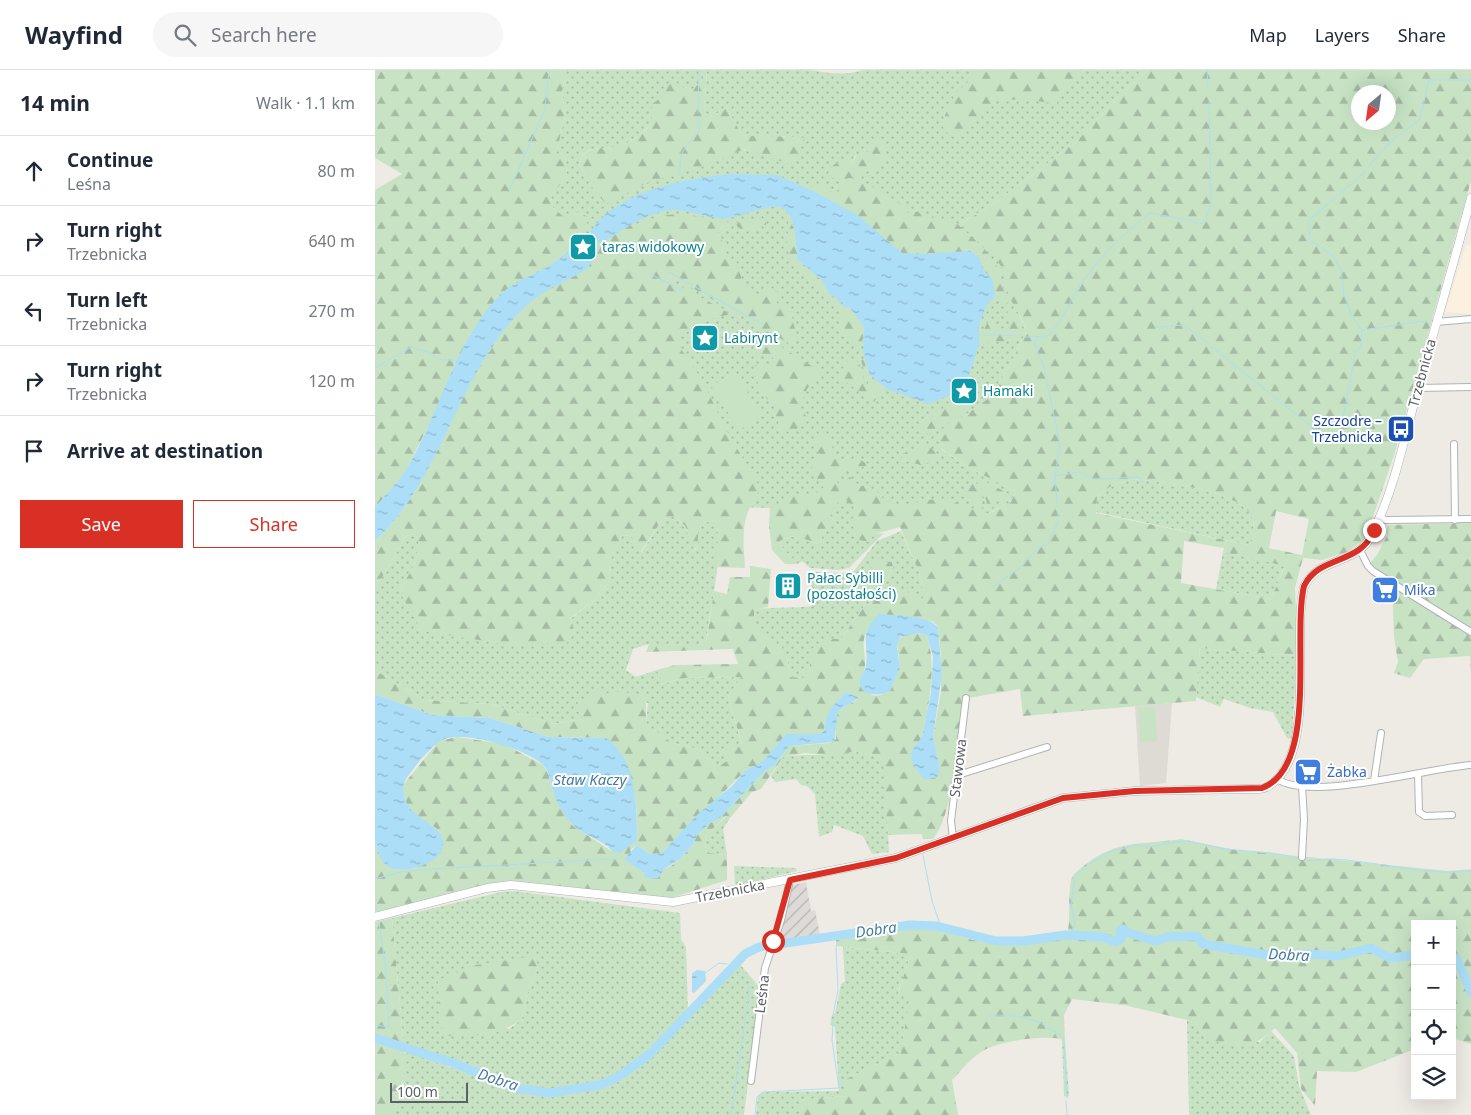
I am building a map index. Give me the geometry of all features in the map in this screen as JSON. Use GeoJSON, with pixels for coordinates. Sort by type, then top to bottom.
{"type":"FeatureCollection","features":[{"type":"Feature","properties":{"kind":"street","name":"Trzebnicka"},"geometry":{"type":"LineString","coordinates":[[375,917],[487,888],[511,885],[662,902],[790,880],[896,858],[1071,797],[1135,791],[1262,788],[1277,779],[1289,761],[1297,736],[1304,586],[1315,571],[1360,550],[1372,536],[1393,480],[1470,208],[1471,198]]}},
{"type":"Feature","properties":{"kind":"street"},"geometry":{"type":"LineString","coordinates":[[1437,322],[1471,319]]}},
{"type":"Feature","properties":{"kind":"street"},"geometry":{"type":"LineString","coordinates":[[1418,388],[1471,387]]}},
{"type":"Feature","properties":{"kind":"street"},"geometry":{"type":"LineString","coordinates":[[1454,444],[1455,520]]}},
{"type":"Feature","properties":{"kind":"street"},"geometry":{"type":"LineString","coordinates":[[1379,518],[1386,520],[1471,519]]}},
{"type":"Feature","properties":{"kind":"street"},"geometry":{"type":"LineString","coordinates":[[1360,550],[1367,566],[1471,632]]}},
{"type":"Feature","properties":{"kind":"street","name":"Stawowa"},"geometry":{"type":"LineString","coordinates":[[953,838],[951,820],[966,698]]}},
{"type":"Feature","properties":{"kind":"street"},"geometry":{"type":"LineString","coordinates":[[1374,781],[1381,733]]}},
{"type":"Feature","properties":{"kind":"street"},"geometry":{"type":"LineString","coordinates":[[958,775],[1047,747]]}},
{"type":"Feature","properties":{"kind":"street"},"geometry":{"type":"LineString","coordinates":[[1277,779],[1289,785],[1302,786],[1374,781],[1471,765]]}},
{"type":"Feature","properties":{"kind":"street"},"geometry":{"type":"LineString","coordinates":[[1418,774],[1419,812],[1425,816],[1452,815]]}},
{"type":"Feature","properties":{"kind":"street"},"geometry":{"type":"LineString","coordinates":[[1302,786],[1304,820],[1302,857]]}},
{"type":"Feature","properties":{"kind":"street","name":"Leśna"},"geometry":{"type":"LineString","coordinates":[[751,1081],[765,968],[790,880]]}},
{"type":"Feature","properties":{"kind":"shaded area"},"geometry":{"type":"Polygon","coordinates":[[[1466,245],[1471,246],[1471,314],[1445,312],[1466,245]]]}},
{"type":"Feature","properties":{"kind":"shaded area"},"geometry":{"type":"Polygon","coordinates":[[[1172,703],[1166,783],[1140,786],[1135,706],[1172,703]]]}},
{"type":"Feature","properties":{"kind":"shaded area"},"geometry":{"type":"Polygon","coordinates":[[[806,882],[811,911],[815,910],[820,935],[776,941],[790,886],[806,882]]]}},
{"type":"Feature","properties":{"kind":"green space"},"geometry":{"type":"Polygon","coordinates":[[[375,70],[567,70],[562,92],[565,116],[556,154],[565,154],[567,181],[560,185],[551,197],[553,208],[564,217],[578,212],[590,218],[584,228],[586,236],[602,242],[629,226],[664,215],[686,214],[731,223],[732,226],[718,232],[724,245],[725,258],[739,264],[742,285],[752,295],[764,295],[763,288],[767,285],[780,293],[775,300],[778,304],[782,303],[794,313],[792,319],[795,329],[795,343],[790,344],[675,278],[673,282],[731,314],[710,319],[682,335],[680,341],[681,349],[702,380],[729,435],[761,489],[749,508],[744,526],[745,568],[716,567],[718,532],[716,520],[704,523],[698,530],[698,546],[694,550],[685,526],[676,517],[664,517],[640,553],[631,535],[622,536],[610,560],[609,582],[592,602],[570,618],[573,625],[567,643],[504,644],[422,631],[399,591],[416,559],[418,537],[409,532],[378,584],[375,585],[375,541],[396,518],[413,494],[484,360],[526,307],[538,296],[577,275],[598,251],[579,243],[553,263],[516,282],[456,360],[444,395],[404,474],[375,508],[375,190],[402,174],[375,158],[375,70]]]}},
{"type":"Feature","properties":{"kind":"green space"},"geometry":{"type":"Polygon","coordinates":[[[567,70],[810,70],[844,73],[863,70],[1148,70],[1077,141],[997,201],[962,223],[990,244],[1005,265],[1018,313],[1027,330],[1009,367],[989,398],[953,424],[941,449],[969,468],[1015,491],[1011,502],[983,516],[856,509],[875,534],[884,533],[849,568],[838,570],[810,568],[802,561],[798,564],[783,549],[780,541],[785,538],[794,537],[804,538],[818,544],[834,517],[830,514],[839,499],[818,509],[650,505],[593,519],[442,349],[564,217],[553,208],[551,197],[560,185],[567,181],[565,154],[556,154],[565,116],[562,92],[567,70]],[[707,72],[700,83],[689,92],[672,80],[652,124],[641,133],[795,158],[800,148],[784,136],[770,139],[742,135],[726,107],[712,117],[704,113],[707,72]],[[638,136],[620,146],[590,150],[582,157],[579,164],[594,190],[638,136]],[[885,142],[868,152],[855,156],[851,162],[861,171],[873,170],[885,152],[885,142]]]}},
{"type":"Feature","properties":{"kind":"green space"},"geometry":{"type":"Polygon","coordinates":[[[707,70],[704,113],[712,117],[726,107],[742,135],[805,138],[795,161],[790,160],[789,164],[744,149],[708,165],[649,182],[606,204],[594,190],[579,164],[585,153],[589,150],[628,143],[637,137],[652,124],[652,104],[662,97],[672,79],[689,92],[700,83],[707,70]]]}},
{"type":"Feature","properties":{"kind":"green space"},"geometry":{"type":"Polygon","coordinates":[[[974,70],[1081,71],[1056,104],[1026,99],[994,101],[958,137],[948,134],[941,124],[955,94],[969,81],[974,70]]]}},
{"type":"Feature","properties":{"kind":"green space"},"geometry":{"type":"Polygon","coordinates":[[[1148,70],[1471,70],[1471,181],[1394,455],[1363,541],[1347,552],[1322,560],[1303,558],[1295,588],[1298,656],[1200,648],[1196,701],[1023,716],[1020,689],[963,699],[951,792],[940,827],[933,839],[923,839],[922,834],[888,835],[883,759],[854,751],[837,756],[805,753],[783,757],[761,789],[752,792],[730,818],[726,816],[707,834],[705,849],[709,853],[727,855],[727,880],[668,899],[521,882],[493,883],[375,914],[375,841],[378,851],[403,869],[432,861],[436,828],[412,812],[406,802],[403,785],[439,741],[457,737],[504,744],[543,765],[548,773],[553,793],[573,826],[613,852],[637,840],[637,812],[629,772],[616,748],[606,738],[549,737],[490,718],[432,715],[375,694],[375,670],[424,700],[491,704],[553,724],[582,719],[583,714],[576,711],[576,702],[592,696],[594,689],[602,688],[604,694],[623,690],[638,699],[639,693],[646,694],[646,724],[672,743],[698,749],[719,766],[727,761],[724,745],[742,745],[728,696],[741,677],[683,678],[662,684],[657,670],[675,665],[738,664],[733,649],[646,652],[649,644],[706,644],[714,591],[727,594],[730,577],[750,577],[750,566],[771,569],[768,607],[754,610],[754,623],[766,633],[769,642],[781,645],[787,657],[790,677],[804,678],[805,669],[810,669],[810,649],[833,639],[841,639],[865,605],[873,603],[867,588],[873,561],[892,562],[893,567],[885,584],[906,591],[919,601],[923,598],[921,577],[900,527],[875,534],[868,542],[856,539],[852,521],[855,509],[846,500],[840,499],[831,514],[834,517],[818,544],[804,538],[794,537],[785,538],[780,541],[783,549],[798,564],[785,564],[772,550],[769,526],[770,508],[795,494],[815,494],[824,487],[816,478],[812,468],[813,459],[820,454],[814,450],[814,441],[822,434],[827,437],[837,457],[848,461],[861,460],[868,465],[854,470],[844,468],[837,482],[840,487],[850,477],[858,485],[864,486],[868,492],[873,492],[876,489],[888,502],[904,504],[943,499],[984,510],[986,515],[1011,502],[1015,491],[969,468],[939,447],[939,436],[942,432],[989,398],[1009,367],[1027,330],[1008,294],[1004,271],[988,246],[961,224],[997,201],[1077,141],[1148,70]],[[1132,479],[1111,486],[1097,497],[1096,513],[1249,545],[1253,532],[1253,520],[1249,512],[1240,504],[1228,498],[1194,488],[1132,479]],[[1276,511],[1269,548],[1302,555],[1309,519],[1276,511]],[[1184,541],[1181,583],[1271,599],[1285,566],[1223,552],[1224,548],[1184,541]],[[879,614],[868,629],[864,639],[865,669],[860,679],[871,695],[875,696],[890,691],[900,668],[897,642],[900,638],[911,633],[927,635],[932,673],[922,737],[939,764],[933,737],[941,691],[941,656],[938,626],[933,622],[923,619],[879,614]],[[850,694],[826,719],[824,731],[820,734],[786,734],[764,761],[744,772],[662,853],[650,854],[637,845],[630,850],[646,877],[671,866],[680,859],[693,845],[697,835],[710,823],[720,818],[764,772],[775,765],[789,746],[830,743],[836,739],[835,726],[838,711],[858,699],[850,694]]]}},
{"type":"Feature","properties":{"kind":"green space"},"geometry":{"type":"Polygon","coordinates":[[[875,136],[886,142],[886,160],[873,170],[862,171],[857,177],[839,180],[827,176],[836,163],[843,161],[851,162],[860,152],[868,152],[875,136]]]}},
{"type":"Feature","properties":{"kind":"green space"},"geometry":{"type":"Polygon","coordinates":[[[861,180],[906,207],[908,213],[914,211],[939,220],[955,222],[983,247],[999,269],[1000,279],[1009,303],[1005,304],[992,298],[995,295],[993,284],[984,271],[982,262],[941,253],[902,253],[857,215],[811,190],[813,183],[828,185],[833,194],[838,190],[840,182],[861,180]]]}},
{"type":"Feature","properties":{"kind":"green space"},"geometry":{"type":"Polygon","coordinates":[[[781,207],[791,216],[796,251],[814,275],[822,280],[831,296],[858,317],[864,326],[862,343],[856,347],[840,332],[842,310],[802,272],[791,258],[787,245],[788,220],[781,207]]]}},
{"type":"Feature","properties":{"kind":"green space"},"geometry":{"type":"Polygon","coordinates":[[[761,218],[766,219],[766,225],[748,231],[741,230],[734,223],[761,218]]]}},
{"type":"Feature","properties":{"kind":"green space"},"geometry":{"type":"Polygon","coordinates":[[[1013,310],[1023,329],[1015,343],[1007,341],[1002,343],[991,339],[987,345],[979,346],[978,330],[983,332],[988,321],[991,320],[999,329],[1010,327],[1011,323],[1007,313],[1013,310]]]}},
{"type":"Feature","properties":{"kind":"green space"},"geometry":{"type":"Polygon","coordinates":[[[760,333],[821,372],[810,385],[803,398],[800,409],[806,416],[804,424],[792,432],[782,431],[774,412],[775,404],[763,393],[756,377],[755,366],[761,362],[770,364],[774,358],[758,355],[754,347],[760,333]]]}},
{"type":"Feature","properties":{"kind":"green space"},"geometry":{"type":"Polygon","coordinates":[[[864,359],[866,368],[887,389],[881,397],[869,386],[861,360],[864,359]]]}},
{"type":"Feature","properties":{"kind":"green space"},"geometry":{"type":"Polygon","coordinates":[[[846,362],[859,362],[866,387],[876,399],[874,402],[839,377],[846,362]]]}},
{"type":"Feature","properties":{"kind":"green space"},"geometry":{"type":"Polygon","coordinates":[[[735,372],[762,416],[739,430],[711,386],[735,372]]]}},
{"type":"Feature","properties":{"kind":"green space"},"geometry":{"type":"Polygon","coordinates":[[[969,398],[974,399],[942,428],[921,433],[919,425],[932,417],[938,409],[942,410],[946,404],[952,401],[965,403],[969,398]]]}},
{"type":"Feature","properties":{"kind":"green space"},"geometry":{"type":"Polygon","coordinates":[[[922,445],[931,448],[938,455],[935,461],[921,465],[902,460],[902,454],[922,445]]]}},
{"type":"Feature","properties":{"kind":"green space"},"geometry":{"type":"Polygon","coordinates":[[[971,474],[1011,495],[998,501],[990,510],[982,489],[971,474]]]}},
{"type":"Feature","properties":{"kind":"green space"},"geometry":{"type":"Polygon","coordinates":[[[1132,479],[1212,492],[1240,504],[1249,512],[1254,524],[1249,545],[1096,512],[1097,497],[1111,486],[1132,479]]]}},
{"type":"Feature","properties":{"kind":"green space"},"geometry":{"type":"Polygon","coordinates":[[[973,482],[979,489],[985,504],[983,508],[964,497],[965,485],[973,482]]]}},
{"type":"Feature","properties":{"kind":"green space"},"geometry":{"type":"Polygon","coordinates":[[[664,517],[676,517],[685,527],[695,550],[698,546],[698,530],[704,523],[716,520],[718,535],[717,566],[706,644],[649,644],[633,649],[626,670],[636,677],[657,670],[662,684],[683,678],[742,677],[728,696],[742,746],[728,761],[719,767],[698,749],[672,743],[646,724],[648,703],[639,700],[612,696],[585,699],[576,702],[583,714],[582,719],[553,724],[491,704],[424,700],[375,670],[375,585],[378,584],[409,532],[419,537],[418,552],[413,566],[399,591],[570,619],[592,602],[609,582],[610,560],[622,536],[631,535],[641,553],[664,517]]]}},
{"type":"Feature","properties":{"kind":"green space"},"geometry":{"type":"Polygon","coordinates":[[[1471,523],[1471,676],[1470,656],[1424,659],[1410,678],[1394,673],[1398,662],[1394,637],[1392,579],[1369,564],[1377,555],[1387,536],[1387,525],[1471,523]]]}},
{"type":"Feature","properties":{"kind":"green space"},"geometry":{"type":"Polygon","coordinates":[[[901,531],[921,577],[924,598],[919,602],[906,591],[885,584],[893,567],[892,562],[873,603],[865,605],[841,639],[811,656],[810,669],[805,678],[790,677],[787,657],[769,642],[754,623],[754,610],[812,606],[811,579],[808,576],[811,572],[844,573],[854,571],[877,541],[901,531]]]}},
{"type":"Feature","properties":{"kind":"green space"},"geometry":{"type":"Polygon","coordinates":[[[1223,552],[1285,565],[1271,599],[1216,589],[1223,552]]]}},
{"type":"Feature","properties":{"kind":"green space"},"geometry":{"type":"Polygon","coordinates":[[[1200,648],[1297,656],[1292,739],[1287,738],[1273,712],[1250,708],[1224,699],[1220,707],[1196,697],[1200,648]]]}},
{"type":"Feature","properties":{"kind":"green space"},"geometry":{"type":"Polygon","coordinates":[[[1155,707],[1157,741],[1140,742],[1138,708],[1155,707]]]}},
{"type":"Feature","properties":{"kind":"green space"},"geometry":{"type":"Polygon","coordinates":[[[854,751],[884,759],[889,852],[872,854],[863,836],[834,825],[832,832],[819,837],[815,794],[807,786],[801,785],[796,779],[775,782],[771,776],[783,757],[837,754],[854,751]]]}},
{"type":"Feature","properties":{"kind":"green space"},"geometry":{"type":"Polygon","coordinates":[[[727,816],[730,818],[723,829],[727,855],[709,853],[705,849],[707,834],[727,816]]]}},
{"type":"Feature","properties":{"kind":"green space"},"geometry":{"type":"Polygon","coordinates":[[[1181,839],[1236,850],[1449,871],[1471,869],[1471,1044],[1456,1039],[1456,920],[1411,920],[1411,1051],[1356,1072],[1317,1071],[1315,1106],[1301,1089],[1297,1053],[1275,1028],[1266,1036],[1250,1045],[1226,1045],[1206,1039],[1195,1023],[1187,1020],[1124,1005],[1072,999],[1064,1015],[1065,1040],[1034,1038],[1009,1042],[988,1048],[969,1062],[952,1080],[958,1115],[799,1115],[799,1100],[843,1096],[846,1079],[901,1053],[910,995],[898,993],[911,954],[836,946],[836,940],[910,929],[937,930],[973,940],[1003,945],[1066,939],[1069,925],[1069,896],[1073,876],[1098,856],[1109,850],[1131,844],[1181,839]]]}},
{"type":"Feature","properties":{"kind":"green space"},"geometry":{"type":"Polygon","coordinates":[[[734,866],[796,868],[797,871],[735,886],[734,866]]]}},
{"type":"Feature","properties":{"kind":"green space"},"geometry":{"type":"Polygon","coordinates":[[[514,891],[680,913],[681,939],[686,947],[688,1013],[645,1056],[625,1071],[601,1082],[549,1091],[517,1085],[449,1059],[404,1048],[392,918],[501,892],[514,891]],[[538,966],[438,980],[440,1002],[509,1029],[522,1019],[526,997],[538,966]]]}},
{"type":"Feature","properties":{"kind":"green space"},"geometry":{"type":"Polygon","coordinates":[[[392,918],[404,1048],[404,1075],[396,1106],[386,1115],[375,1115],[375,922],[392,918]]]}},
{"type":"Feature","properties":{"kind":"green space"},"geometry":{"type":"Polygon","coordinates":[[[843,947],[911,954],[898,992],[911,995],[901,1053],[846,1079],[844,1096],[800,1100],[799,1115],[756,1115],[758,1096],[763,1092],[839,1091],[835,1027],[830,1025],[832,1015],[835,1013],[841,984],[845,981],[843,947]]]}},
{"type":"Feature","properties":{"kind":"green space"},"geometry":{"type":"Polygon","coordinates":[[[535,956],[538,966],[526,997],[522,1019],[504,1030],[487,1034],[447,1036],[440,1025],[438,980],[476,965],[535,956]]]}},
{"type":"Feature","properties":{"kind":"green space"},"geometry":{"type":"Polygon","coordinates":[[[739,963],[760,988],[744,1115],[386,1115],[396,1106],[404,1075],[404,1053],[411,1053],[517,1091],[543,1095],[583,1092],[609,1084],[637,1068],[651,1055],[739,963]]]}},
{"type":"Feature","properties":{"kind":"green space"},"geometry":{"type":"Polygon","coordinates":[[[1187,1020],[1195,1023],[1206,1039],[1260,1042],[1271,1031],[1294,1056],[1299,1086],[1311,1115],[1189,1115],[1187,1020]]]}},
{"type":"Feature","properties":{"kind":"green space"},"geometry":{"type":"Polygon","coordinates":[[[1062,1038],[1065,1040],[1069,1096],[1067,1097],[1064,1096],[1062,1038]]]}},
{"type":"Feature","properties":{"kind":"water"},"geometry":{"type":"Polygon","coordinates":[[[731,174],[777,175],[813,191],[857,215],[902,253],[921,254],[970,251],[978,256],[984,271],[992,278],[995,295],[986,307],[979,324],[979,346],[967,380],[955,393],[929,404],[887,389],[870,375],[863,352],[864,326],[850,308],[844,307],[835,297],[829,294],[822,280],[798,260],[794,226],[792,219],[784,209],[779,207],[765,208],[728,218],[712,217],[680,210],[664,211],[639,220],[602,243],[586,236],[607,213],[635,196],[682,181],[731,174]]]}},
{"type":"Feature","properties":{"kind":"water"},"geometry":{"type":"Polygon","coordinates":[[[579,243],[599,251],[588,268],[535,298],[505,329],[467,390],[419,485],[399,515],[375,541],[375,508],[404,473],[427,429],[468,338],[482,317],[497,298],[509,287],[552,264],[579,243]]]}},
{"type":"Feature","properties":{"kind":"water"},"geometry":{"type":"Polygon","coordinates":[[[879,614],[919,618],[938,627],[942,674],[933,737],[939,764],[937,777],[925,780],[914,767],[911,757],[912,750],[922,737],[931,692],[933,657],[927,635],[918,633],[900,637],[897,647],[900,668],[890,691],[875,695],[870,694],[865,692],[860,685],[860,680],[866,667],[866,633],[879,614]]]}},
{"type":"Feature","properties":{"kind":"water"},"geometry":{"type":"Polygon","coordinates":[[[846,692],[859,698],[838,711],[834,742],[789,746],[775,765],[764,772],[720,818],[710,823],[697,835],[693,845],[680,859],[664,869],[658,878],[651,879],[645,877],[643,872],[624,859],[637,845],[650,854],[662,853],[698,814],[732,786],[744,772],[764,760],[786,734],[820,734],[824,731],[826,719],[831,708],[846,692]]]}},
{"type":"Feature","properties":{"kind":"water","name":"Staw Kaczy"},"geometry":{"type":"Polygon","coordinates":[[[375,694],[432,715],[490,718],[549,737],[606,738],[624,758],[633,784],[637,813],[637,840],[620,853],[613,852],[604,844],[582,832],[566,817],[553,792],[547,770],[533,758],[507,746],[475,738],[448,738],[439,742],[425,754],[409,774],[403,786],[407,803],[412,811],[441,835],[443,843],[441,852],[431,861],[415,868],[399,869],[386,865],[380,857],[375,841],[375,694]]]}},
{"type":"Feature","properties":{"kind":"water"},"geometry":{"type":"Polygon","coordinates":[[[697,970],[705,971],[706,981],[694,993],[692,992],[692,973],[697,970]]]}},
{"type":"Feature","properties":{"kind":"waterway"},"geometry":{"type":"LineString","coordinates":[[510,189],[545,109],[549,70]]}},
{"type":"Feature","properties":{"kind":"waterway"},"geometry":{"type":"LineString","coordinates":[[698,113],[699,70]]}},
{"type":"Feature","properties":{"kind":"waterway"},"geometry":{"type":"LineString","coordinates":[[1207,70],[1208,86]]}},
{"type":"Feature","properties":{"kind":"waterway"},"geometry":{"type":"LineString","coordinates":[[1369,166],[1389,143],[1420,119],[1429,80],[1471,80]]}},
{"type":"Feature","properties":{"kind":"waterway"},"geometry":{"type":"LineString","coordinates":[[1026,337],[1048,336],[1054,330],[1083,281],[1098,262],[1123,236],[1150,213],[1190,220],[1198,224],[1204,223],[1211,204],[1209,101]]}},
{"type":"Feature","properties":{"kind":"waterway"},"geometry":{"type":"LineString","coordinates":[[680,175],[681,156],[686,146],[699,132],[699,118]]}},
{"type":"Feature","properties":{"kind":"waterway"},"geometry":{"type":"LineString","coordinates":[[1212,347],[1322,435],[1328,439],[1340,434],[1355,355],[1361,345],[1362,330],[1352,317],[1344,295],[1341,270],[1333,256],[1310,240],[1308,221],[1365,172]]}},
{"type":"Feature","properties":{"kind":"waterway"},"geometry":{"type":"LineString","coordinates":[[669,272],[761,324]]}},
{"type":"Feature","properties":{"kind":"waterway"},"geometry":{"type":"LineString","coordinates":[[648,273],[682,290]]}},
{"type":"Feature","properties":{"kind":"waterway"},"geometry":{"type":"LineString","coordinates":[[1363,330],[1425,321]]}},
{"type":"Feature","properties":{"kind":"waterway"},"geometry":{"type":"LineString","coordinates":[[1155,327],[1184,325],[1210,345]]}},
{"type":"Feature","properties":{"kind":"waterway"},"geometry":{"type":"LineString","coordinates":[[986,335],[1015,335]]}},
{"type":"Feature","properties":{"kind":"waterway"},"geometry":{"type":"LineString","coordinates":[[1038,338],[1034,343],[1044,367],[1060,445],[1055,476],[1080,472],[1095,479],[1137,477],[1143,482]]}},
{"type":"Feature","properties":{"kind":"waterway"},"geometry":{"type":"LineString","coordinates":[[375,368],[411,347],[428,352],[441,360]]}},
{"type":"Feature","properties":{"kind":"waterway"},"geometry":{"type":"LineString","coordinates":[[442,360],[456,360]]}},
{"type":"Feature","properties":{"kind":"waterway"},"geometry":{"type":"LineString","coordinates":[[1055,477],[1057,503]]}},
{"type":"Feature","properties":{"kind":"waterway"},"geometry":{"type":"LineString","coordinates":[[993,587],[1021,567],[1037,549],[1048,544],[1058,522],[1058,511]]}},
{"type":"Feature","properties":{"kind":"waterway"},"geometry":{"type":"LineString","coordinates":[[1070,935],[1075,924],[1071,904],[1075,877],[1086,866],[1109,852],[1136,845],[1146,847],[1186,841],[1225,849],[1272,853],[1299,858]]}},
{"type":"Feature","properties":{"kind":"waterway"},"geometry":{"type":"LineString","coordinates":[[923,855],[932,901],[941,927]]}},
{"type":"Feature","properties":{"kind":"waterway"},"geometry":{"type":"LineString","coordinates":[[450,868],[616,859]]}},
{"type":"Feature","properties":{"kind":"waterway"},"geometry":{"type":"LineString","coordinates":[[1304,859],[1312,861],[1330,859],[1351,861],[1436,872],[1471,871]]}},
{"type":"Feature","properties":{"kind":"waterway"},"geometry":{"type":"LineString","coordinates":[[375,879],[401,872],[444,868]]}},
{"type":"Feature","properties":{"kind":"waterway"},"geometry":{"type":"LineString","coordinates":[[375,1025],[389,1027],[385,962],[379,923]]}},
{"type":"Feature","properties":{"kind":"waterway","name":"Dobra"},"geometry":{"type":"LineString","coordinates":[[375,1038],[453,1063],[516,1088],[550,1093],[600,1085],[618,1077],[650,1054],[745,954],[759,947],[910,925],[937,926],[996,941],[1023,941],[1065,935],[1103,937],[1116,942],[1121,939],[1120,931],[1123,929],[1129,933],[1156,941],[1167,937],[1197,936],[1203,944],[1273,956],[1309,954],[1338,956],[1371,948],[1390,958],[1411,955]]}},
{"type":"Feature","properties":{"kind":"waterway"},"geometry":{"type":"LineString","coordinates":[[833,1015],[838,990],[836,946]]}},
{"type":"Feature","properties":{"kind":"waterway","name":"Dobra"},"geometry":{"type":"LineString","coordinates":[[1456,958],[1471,992]]}},
{"type":"Feature","properties":{"kind":"waterway"},"geometry":{"type":"LineString","coordinates":[[705,973],[719,963],[727,964]]}},
{"type":"Feature","properties":{"kind":"waterway"},"geometry":{"type":"LineString","coordinates":[[731,1115],[749,986],[738,975]]}},
{"type":"Feature","properties":{"kind":"waterway"},"geometry":{"type":"LineString","coordinates":[[990,1015],[1030,1019],[1045,1025],[1062,1037],[1064,1040],[1067,1098]]}},
{"type":"Feature","properties":{"kind":"waterway"},"geometry":{"type":"LineString","coordinates":[[755,1115],[757,1097],[763,1092],[839,1088],[832,1040],[833,1025]]}},
{"type":"Feature","properties":{"kind":"waterway"},"geometry":{"type":"LineString","coordinates":[[1066,1101],[1067,1115]]}},
{"type":"Feature","properties":{"kind":"place","name":"taras widokowy"},"geometry":{"type":"Point","coordinates":[583,247]}},
{"type":"Feature","properties":{"kind":"place","name":"Labirynt"},"geometry":{"type":"Point","coordinates":[705,338]}},
{"type":"Feature","properties":{"kind":"place","name":"Hamaki"},"geometry":{"type":"Point","coordinates":[964,391]}},
{"type":"Feature","properties":{"kind":"place","name":"Szczodre – Trzebnicka"},"geometry":{"type":"Point","coordinates":[1401,429]}},
{"type":"Feature","properties":{"kind":"place","name":"Pałac Sybilli (pozostałości)"},"geometry":{"type":"Point","coordinates":[788,586]}},
{"type":"Feature","properties":{"kind":"place","name":"Mika"},"geometry":{"type":"Point","coordinates":[1385,590]}},
{"type":"Feature","properties":{"kind":"place","name":"Żabka"},"geometry":{"type":"Point","coordinates":[1308,772]}},
{"type":"Feature","properties":{"kind":"route"},"geometry":{"type":"LineString","coordinates":[[773,941],[781,920],[790,880],[896,858],[1063,798],[1077,795],[1157,790],[1248,789],[1262,788],[1270,785],[1277,779],[1289,761],[1297,736],[1304,586],[1315,571],[1355,554],[1364,548],[1374,530]]}}]}
